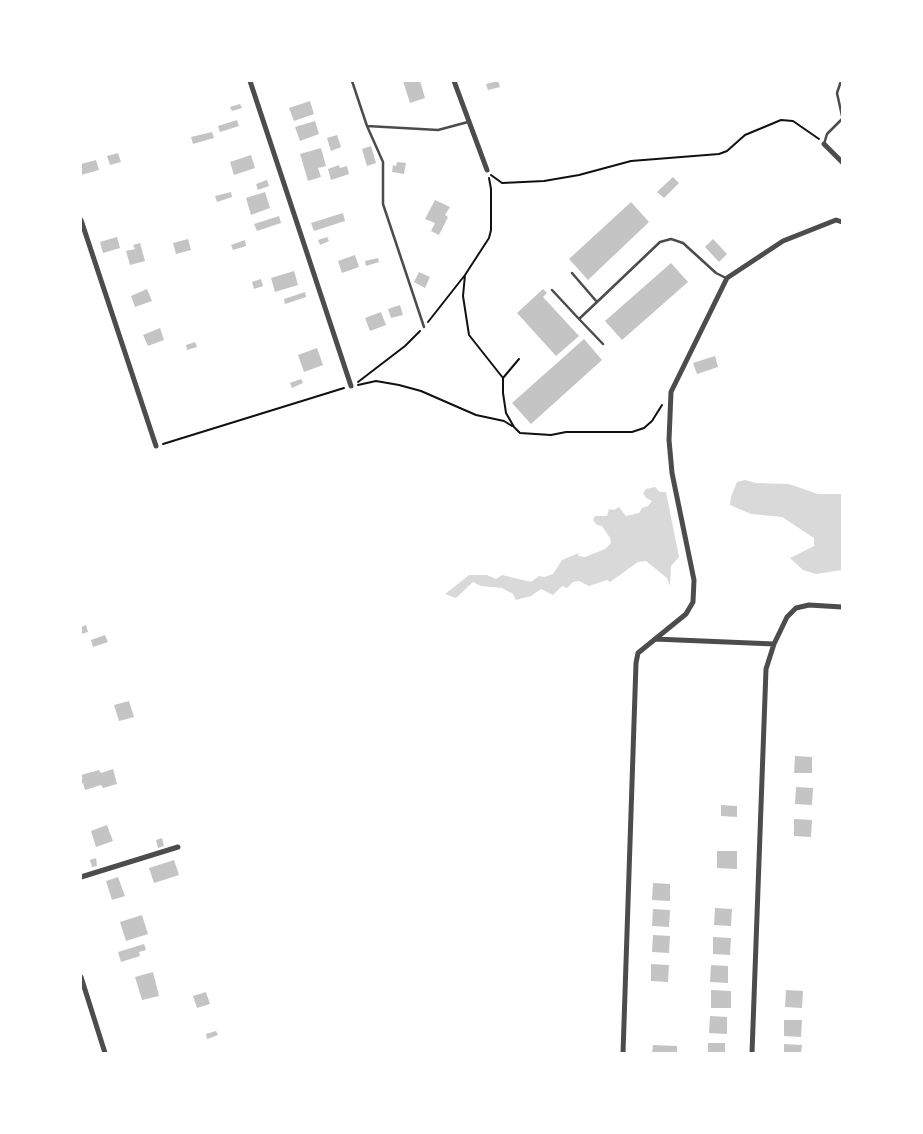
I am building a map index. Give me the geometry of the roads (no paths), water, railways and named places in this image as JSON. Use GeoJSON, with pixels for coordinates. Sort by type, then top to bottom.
{"type":"FeatureCollection","features":[{"type":"Feature","properties":{"kind":"street"},"geometry":{"type":"LineString","coordinates":[[250,81],[351,386]]}},
{"type":"Feature","properties":{"kind":"street"},"geometry":{"type":"LineString","coordinates":[[454,81],[487,170]]}},
{"type":"Feature","properties":{"kind":"street"},"geometry":{"type":"LineString","coordinates":[[824,144],[842,162]]}},
{"type":"Feature","properties":{"kind":"street"},"geometry":{"type":"LineString","coordinates":[[81,220],[156,446]]}},
{"type":"Feature","properties":{"kind":"street"},"geometry":{"type":"LineString","coordinates":[[623,1053],[636,663],[638,653],[686,614],[694,602],[694,580],[672,473],[669,440],[671,392],[728,278],[783,241],[836,220],[842,222]]}},
{"type":"Feature","properties":{"kind":"street"},"geometry":{"type":"LineString","coordinates":[[752,1053],[766,669],[774,644],[787,617],[796,608],[809,605],[842,607]]}},
{"type":"Feature","properties":{"kind":"street"},"geometry":{"type":"LineString","coordinates":[[654,639],[774,644]]}},
{"type":"Feature","properties":{"kind":"street"},"geometry":{"type":"LineString","coordinates":[[81,877],[178,847]]}},
{"type":"Feature","properties":{"kind":"street"},"geometry":{"type":"LineString","coordinates":[[81,978],[106,1053]]}},
{"type":"Feature","properties":{"kind":"lane"},"geometry":{"type":"LineString","coordinates":[[352,81],[367,126],[382,162],[384,204],[424,327]]}},
{"type":"Feature","properties":{"kind":"lane"},"geometry":{"type":"LineString","coordinates":[[824,144],[827,134],[842,118],[837,93],[841,81]]}},
{"type":"Feature","properties":{"kind":"lane"},"geometry":{"type":"LineString","coordinates":[[367,126],[438,130],[468,122]]}},
{"type":"Feature","properties":{"kind":"lane"},"geometry":{"type":"LineString","coordinates":[[579,319],[660,242],[671,239],[683,243],[716,273],[728,278]]}},
{"type":"Feature","properties":{"kind":"lane"},"geometry":{"type":"LineString","coordinates":[[572,273],[597,302]]}},
{"type":"Feature","properties":{"kind":"lane"},"geometry":{"type":"LineString","coordinates":[[552,290],[603,344]]}}]}
